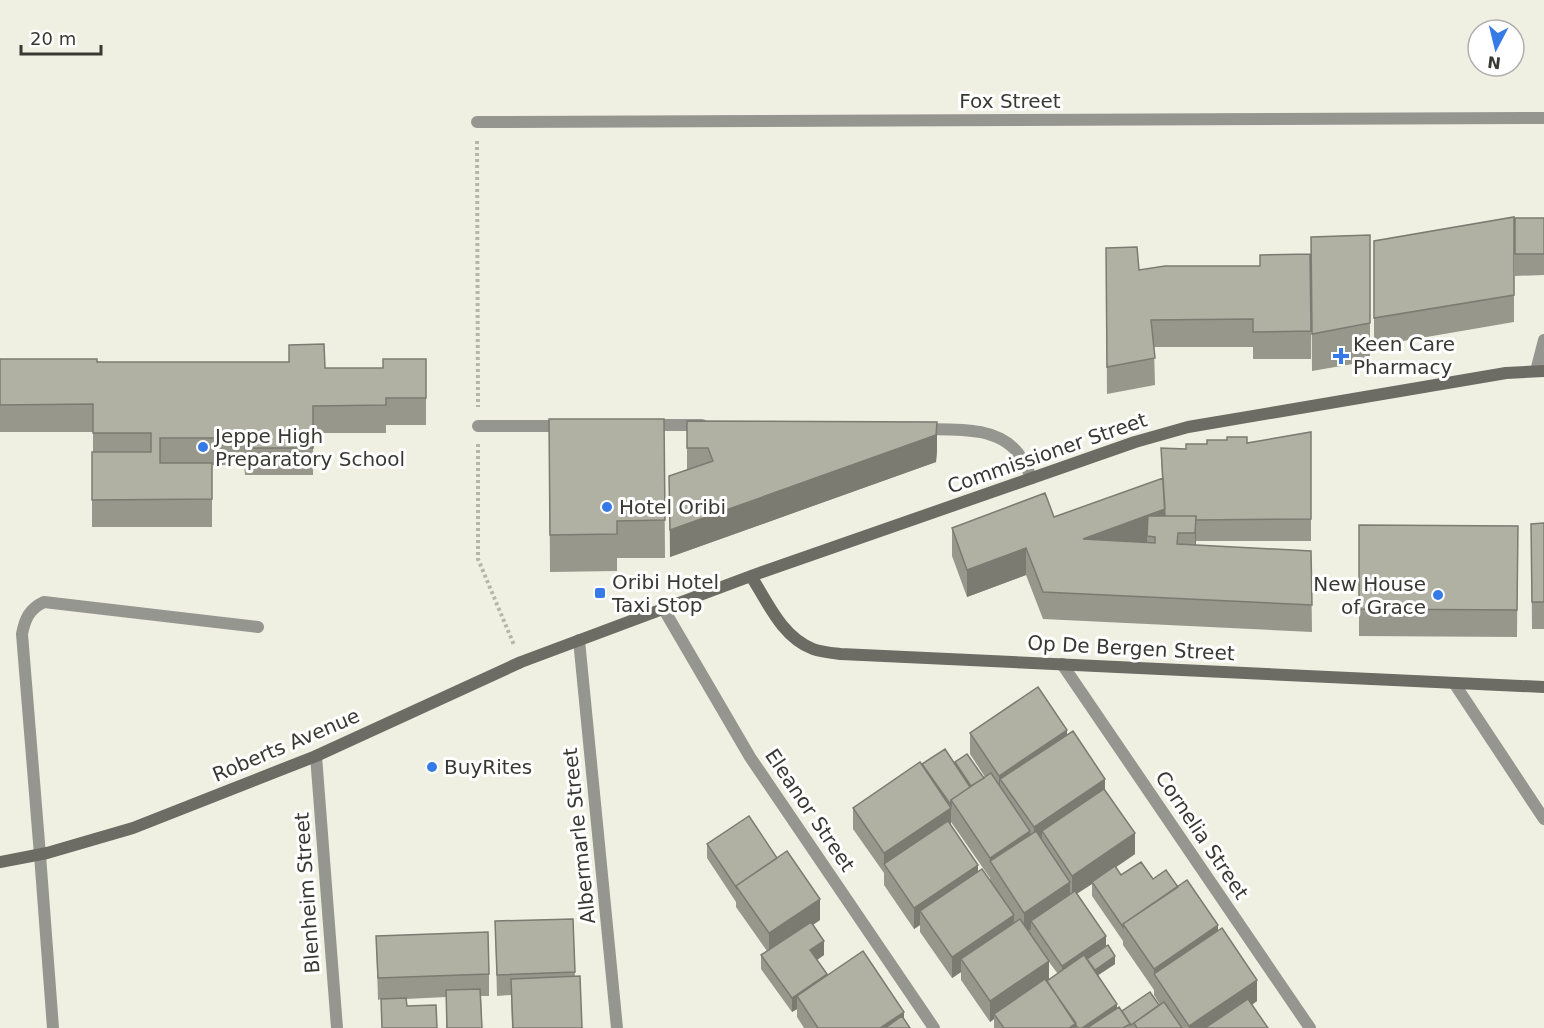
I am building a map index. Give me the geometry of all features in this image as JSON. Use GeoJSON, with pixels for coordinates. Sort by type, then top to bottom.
{"type":"FeatureCollection","features":[{"type":"Feature","properties":{"kind":"main road","name":"Commissioner Street"},"geometry":{"type":"LineString","coordinates":[[579,640],[752,576],[1032,478],[1135,442],[1188,427],[1506,373],[1540,371]]}},
{"type":"Feature","properties":{"kind":"main road","name":"Op De Bergen Street"},"geometry":{"type":"LineString","coordinates":[[752,576],[779,622],[790,635],[814,650],[841,654],[1544,687]]}},
{"type":"Feature","properties":{"kind":"main road","name":"Roberts Avenue"},"geometry":{"type":"LineString","coordinates":[[0,862],[40,855],[133,828],[316,756],[521,662],[579,640]]}},
{"type":"Feature","properties":{"kind":"street","name":"Fox Street"},"geometry":{"type":"LineString","coordinates":[[477,122],[1544,118]]}},
{"type":"Feature","properties":{"kind":"street"},"geometry":{"type":"LineString","coordinates":[[1540,371],[1544,340]]}},
{"type":"Feature","properties":{"kind":"street"},"geometry":{"type":"LineString","coordinates":[[640,425],[710,424]]}},
{"type":"Feature","properties":{"kind":"street"},"geometry":{"type":"LineString","coordinates":[[478,426],[571,426]]}},
{"type":"Feature","properties":{"kind":"street"},"geometry":{"type":"LineString","coordinates":[[910,429],[962,430],[997,436],[1017,452],[1032,478]]}},
{"type":"Feature","properties":{"kind":"street"},"geometry":{"type":"LineString","coordinates":[[53,1028],[22,634],[25,620],[33,608],[44,602],[258,627]]}},
{"type":"Feature","properties":{"kind":"street","name":"Eleanor Street"},"geometry":{"type":"LineString","coordinates":[[663,608],[750,757],[934,1028]]}},
{"type":"Feature","properties":{"kind":"street","name":"Albermarle Street"},"geometry":{"type":"LineString","coordinates":[[579,640],[617,1028]]}},
{"type":"Feature","properties":{"kind":"street","name":"Cornelia Street"},"geometry":{"type":"LineString","coordinates":[[1062,664],[1310,1028]]}},
{"type":"Feature","properties":{"kind":"street"},"geometry":{"type":"LineString","coordinates":[[1454,683],[1544,819]]}},
{"type":"Feature","properties":{"kind":"street","name":"Blenheim Street"},"geometry":{"type":"LineString","coordinates":[[316,756],[337,1028]]}},
{"type":"Feature","properties":{"kind":"path"},"geometry":{"type":"LineString","coordinates":[[477,122],[478,559],[521,662]]}},
{"type":"Feature","properties":{"kind":"building"},"geometry":{"type":"Polygon","coordinates":[[[1514,217],[1514,295],[1374,318],[1374,241],[1514,217]]]}},
{"type":"Feature","properties":{"kind":"building"},"geometry":{"type":"Polygon","coordinates":[[[1515,218],[1544,218],[1544,254],[1515,254],[1515,218]]]}},
{"type":"Feature","properties":{"kind":"building"},"geometry":{"type":"Polygon","coordinates":[[[1370,235],[1370,323],[1312,334],[1311,237],[1370,235]]]}},
{"type":"Feature","properties":{"kind":"building"},"geometry":{"type":"Polygon","coordinates":[[[1137,247],[1139,270],[1165,266],[1260,266],[1260,255],[1310,254],[1311,331],[1253,332],[1253,319],[1151,320],[1155,358],[1107,367],[1106,248],[1137,247]]]}},
{"type":"Feature","properties":{"kind":"building"},"geometry":{"type":"Polygon","coordinates":[[[324,344],[325,368],[383,368],[383,359],[426,359],[426,398],[386,398],[386,405],[313,406],[313,448],[245,448],[244,438],[160,438],[160,463],[212,463],[212,499],[92,500],[92,452],[151,452],[151,433],[93,433],[93,404],[0,405],[0,359],[97,359],[97,362],[289,362],[289,345],[324,344]]]}},
{"type":"Feature","properties":{"kind":"building","name":"Hotel Oribi"},"geometry":{"type":"Polygon","coordinates":[[[549,419],[664,419],[665,520],[617,521],[617,534],[550,535],[549,419]]]}},
{"type":"Feature","properties":{"kind":"building"},"geometry":{"type":"Polygon","coordinates":[[[687,421],[937,422],[936,435],[670,530],[669,476],[713,461],[708,448],[687,448],[687,421]]]}},
{"type":"Feature","properties":{"kind":"building"},"geometry":{"type":"Polygon","coordinates":[[[1311,432],[1311,519],[1196,520],[1196,516],[1165,516],[1161,448],[1186,449],[1186,444],[1207,444],[1207,440],[1227,440],[1227,437],[1247,437],[1247,443],[1311,432]]]}},
{"type":"Feature","properties":{"kind":"building"},"geometry":{"type":"Polygon","coordinates":[[[1163,478],[1165,509],[1083,539],[1155,543],[1155,537],[1147,536],[1148,516],[1196,516],[1195,533],[1178,533],[1177,544],[1311,551],[1312,605],[1043,592],[1026,548],[967,570],[952,528],[1045,493],[1054,517],[1163,478]]]}},
{"type":"Feature","properties":{"kind":"building"},"geometry":{"type":"Polygon","coordinates":[[[1544,523],[1544,602],[1532,602],[1531,524],[1544,523]]]}},
{"type":"Feature","properties":{"kind":"building","name":"New House of Grace"},"geometry":{"type":"Polygon","coordinates":[[[1359,525],[1518,526],[1517,610],[1359,609],[1359,525]]]}},
{"type":"Feature","properties":{"kind":"building"},"geometry":{"type":"Polygon","coordinates":[[[1038,687],[1067,730],[999,776],[970,733],[1038,687]]]}},
{"type":"Feature","properties":{"kind":"building"},"geometry":{"type":"Polygon","coordinates":[[[1073,731],[1105,779],[1034,827],[1000,779],[1073,731]]]}},
{"type":"Feature","properties":{"kind":"building"},"geometry":{"type":"Polygon","coordinates":[[[945,749],[970,787],[951,800],[951,805],[922,764],[945,749]]]}},
{"type":"Feature","properties":{"kind":"building"},"geometry":{"type":"Polygon","coordinates":[[[967,754],[984,778],[971,786],[955,762],[967,754]]]}},
{"type":"Feature","properties":{"kind":"building"},"geometry":{"type":"Polygon","coordinates":[[[920,762],[951,808],[884,853],[853,808],[920,762]]]}},
{"type":"Feature","properties":{"kind":"building"},"geometry":{"type":"Polygon","coordinates":[[[991,773],[1030,831],[990,858],[951,800],[991,773]]]}},
{"type":"Feature","properties":{"kind":"building"},"geometry":{"type":"Polygon","coordinates":[[[1104,789],[1135,833],[1072,876],[1042,831],[1104,789]]]}},
{"type":"Feature","properties":{"kind":"building"},"geometry":{"type":"Polygon","coordinates":[[[749,816],[777,858],[736,887],[707,844],[749,816]]]}},
{"type":"Feature","properties":{"kind":"building"},"geometry":{"type":"Polygon","coordinates":[[[948,821],[978,865],[914,908],[884,864],[948,821]]]}},
{"type":"Feature","properties":{"kind":"building"},"geometry":{"type":"Polygon","coordinates":[[[1036,831],[1070,882],[1024,913],[990,861],[1036,831]]]}},
{"type":"Feature","properties":{"kind":"building"},"geometry":{"type":"Polygon","coordinates":[[[787,851],[820,899],[769,933],[736,886],[787,851]]]}},
{"type":"Feature","properties":{"kind":"building"},"geometry":{"type":"Polygon","coordinates":[[[1141,862],[1153,879],[1166,870],[1178,887],[1123,924],[1123,927],[1092,882],[1115,866],[1121,875],[1141,862]]]}},
{"type":"Feature","properties":{"kind":"building"},"geometry":{"type":"Polygon","coordinates":[[[982,869],[1014,915],[952,957],[920,911],[982,869]]]}},
{"type":"Feature","properties":{"kind":"building"},"geometry":{"type":"Polygon","coordinates":[[[1187,880],[1218,925],[1154,969],[1123,924],[1187,880]]]}},
{"type":"Feature","properties":{"kind":"building"},"geometry":{"type":"Polygon","coordinates":[[[1075,891],[1106,936],[1062,966],[1031,921],[1075,891]]]}},
{"type":"Feature","properties":{"kind":"building"},"geometry":{"type":"Polygon","coordinates":[[[573,919],[575,972],[497,975],[495,921],[573,919]]]}},
{"type":"Feature","properties":{"kind":"building"},"geometry":{"type":"Polygon","coordinates":[[[1020,919],[1049,961],[990,1001],[961,959],[1020,919]]]}},
{"type":"Feature","properties":{"kind":"building"},"geometry":{"type":"Polygon","coordinates":[[[811,922],[824,941],[810,950],[827,974],[792,998],[761,955],[811,922]]]}},
{"type":"Feature","properties":{"kind":"building"},"geometry":{"type":"Polygon","coordinates":[[[1222,928],[1257,980],[1189,1026],[1154,974],[1222,928]]]}},
{"type":"Feature","properties":{"kind":"building"},"geometry":{"type":"Polygon","coordinates":[[[488,932],[489,974],[378,978],[376,936],[488,932]]]}},
{"type":"Feature","properties":{"kind":"building"},"geometry":{"type":"Polygon","coordinates":[[[1108,945],[1115,956],[1095,970],[1087,959],[1108,945]]]}},
{"type":"Feature","properties":{"kind":"building"},"geometry":{"type":"Polygon","coordinates":[[[863,951],[904,1012],[880,1028],[818,1028],[797,996],[863,951]]]}},
{"type":"Feature","properties":{"kind":"building"},"geometry":{"type":"Polygon","coordinates":[[[1084,955],[1117,1004],[1082,1028],[1078,1028],[1047,981],[1084,955]]]}},
{"type":"Feature","properties":{"kind":"building"},"geometry":{"type":"Polygon","coordinates":[[[580,976],[582,1028],[513,1028],[511,979],[580,976]]]}},
{"type":"Feature","properties":{"kind":"building"},"geometry":{"type":"Polygon","coordinates":[[[1045,979],[1076,1023],[1069,1028],[1004,1028],[994,1014],[1045,979]]]}},
{"type":"Feature","properties":{"kind":"building"},"geometry":{"type":"Polygon","coordinates":[[[480,989],[482,1028],[447,1028],[446,990],[480,989]]]}},
{"type":"Feature","properties":{"kind":"building"},"geometry":{"type":"Polygon","coordinates":[[[1150,992],[1159,1005],[1131,1025],[1122,1011],[1150,992]]]}},
{"type":"Feature","properties":{"kind":"building"},"geometry":{"type":"Polygon","coordinates":[[[406,998],[407,1006],[436,1005],[437,1028],[382,1028],[381,999],[406,998]]]}},
{"type":"Feature","properties":{"kind":"building"},"geometry":{"type":"Polygon","coordinates":[[[1248,999],[1268,1028],[1205,1028],[1248,999]]]}},
{"type":"Feature","properties":{"kind":"building"},"geometry":{"type":"Polygon","coordinates":[[[1164,1002],[1182,1028],[1137,1028],[1134,1023],[1164,1002]]]}},
{"type":"Feature","properties":{"kind":"building"},"geometry":{"type":"Polygon","coordinates":[[[1119,1007],[1130,1024],[1123,1028],[1087,1028],[1119,1007]]]}},
{"type":"Feature","properties":{"kind":"building"},"geometry":{"type":"Polygon","coordinates":[[[902,1016],[910,1028],[885,1028],[902,1016]]]}},
{"type":"Feature","properties":{"kind":"place","name":"Keen Care Pharmacy"},"geometry":{"type":"Point","coordinates":[1341,356]}},
{"type":"Feature","properties":{"kind":"place","name":"Jeppe High Preparatory School"},"geometry":{"type":"Point","coordinates":[203,447]}},
{"type":"Feature","properties":{"kind":"place","name":"Hotel Oribi"},"geometry":{"type":"Point","coordinates":[607,507]}},
{"type":"Feature","properties":{"kind":"place","name":"Oribi Hotel Taxi Stop"},"geometry":{"type":"Point","coordinates":[600,593]}},
{"type":"Feature","properties":{"kind":"place","name":"New House of Grace"},"geometry":{"type":"Point","coordinates":[1438,595]}},
{"type":"Feature","properties":{"kind":"place","name":"BuyRites"},"geometry":{"type":"Point","coordinates":[432,767]}}]}
